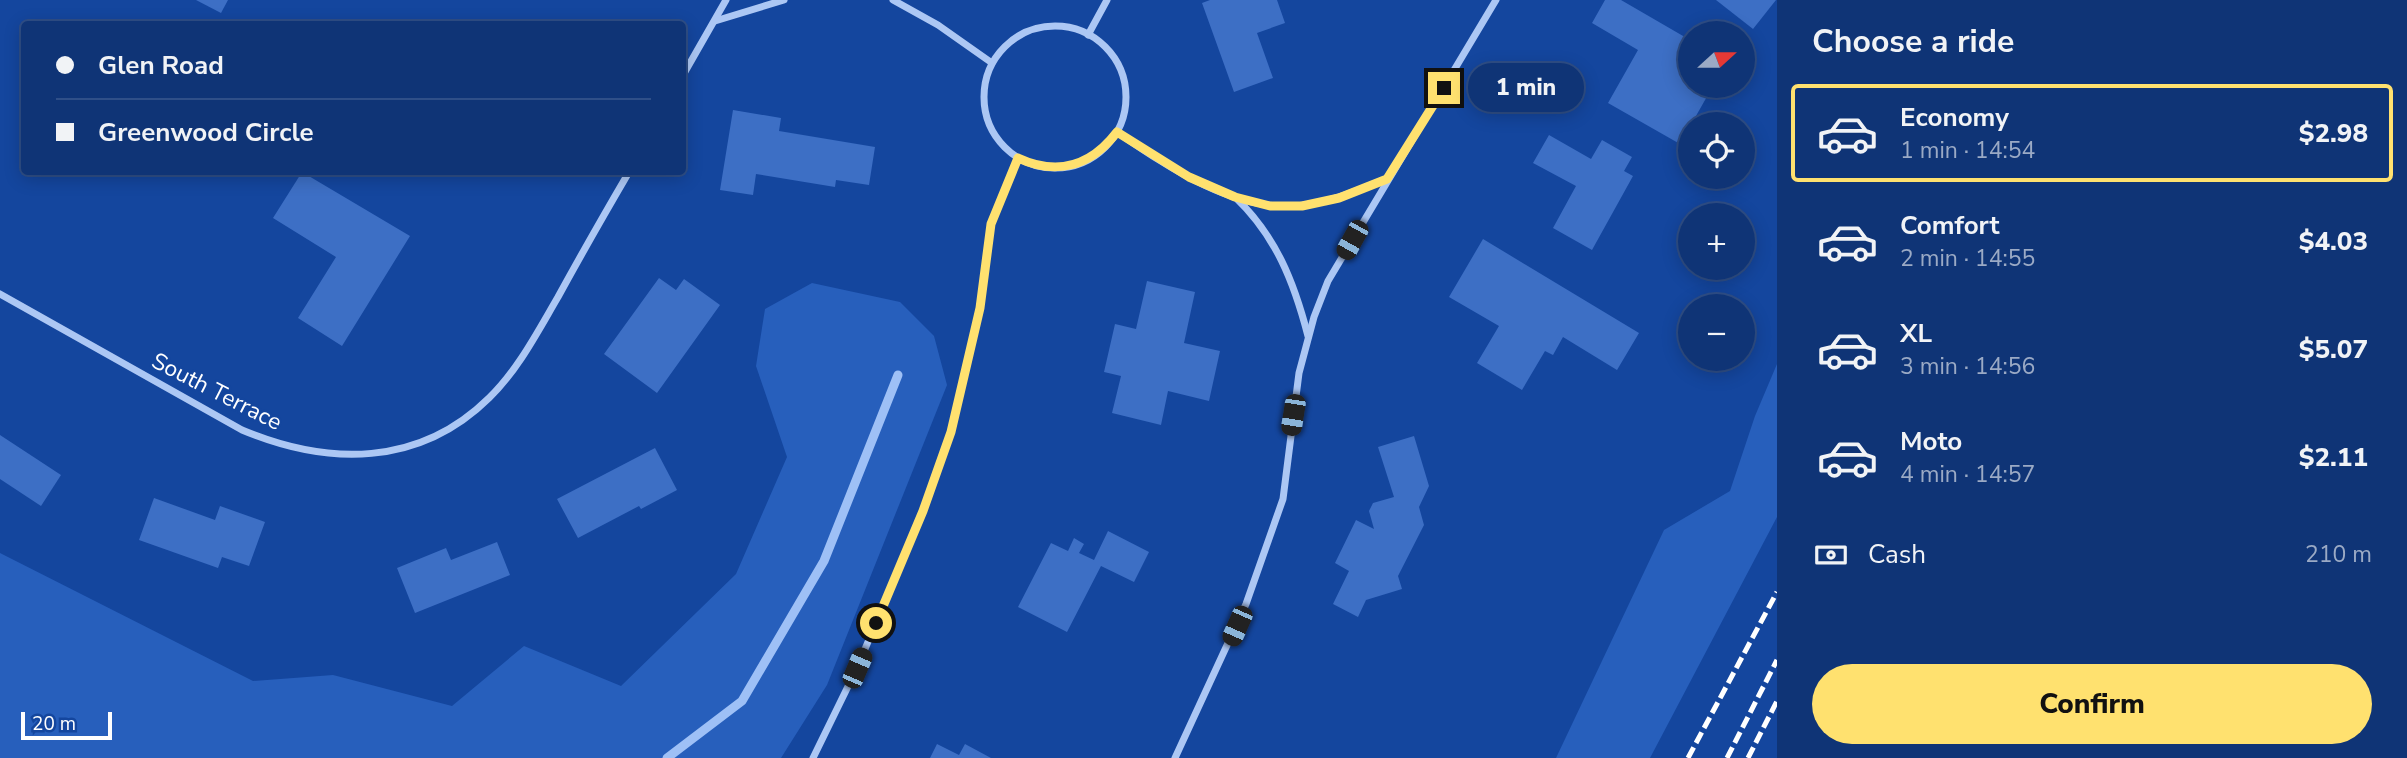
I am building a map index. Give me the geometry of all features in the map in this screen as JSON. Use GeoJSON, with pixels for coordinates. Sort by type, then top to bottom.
{"type":"FeatureCollection","features":[{"type":"Feature","properties":{"kind":"street"},"geometry":{"type":"LineString","coordinates":[[686,70],[726,0]]}},
{"type":"Feature","properties":{"kind":"street"},"geometry":{"type":"LineString","coordinates":[[714,21],[784,0]]}},
{"type":"Feature","properties":{"kind":"street"},"geometry":{"type":"LineString","coordinates":[[892,0],[938,26],[992,64]]}},
{"type":"Feature","properties":{"kind":"street"},"geometry":{"type":"LineString","coordinates":[[1088,35],[1107,0]]}},
{"type":"Feature","properties":{"kind":"street"},"geometry":{"type":"LineString","coordinates":[[1175,758],[1246,604],[1280,507],[1299,373],[1308,337],[1328,281],[1496,0]]}},
{"type":"Feature","properties":{"kind":"street"},"geometry":{"type":"LineString","coordinates":[[1054,26],[1088,35],[1108,50],[1122,78],[1125,102],[1117,132],[1106,146],[1087,160],[1064,168],[1033,165],[1018,158],[991,130],[984,106],[985,80],[992,64],[1012,40],[1033,29],[1054,26]]}},
{"type":"Feature","properties":{"kind":"street"},"geometry":{"type":"LineString","coordinates":[[1117,132],[1189,177],[1235,197],[1270,206],[1302,206],[1339,198],[1387,179]]}},
{"type":"Feature","properties":{"kind":"street"},"geometry":{"type":"LineString","coordinates":[[813,758],[857,668],[923,511],[951,432],[980,308],[991,224],[1018,158]]}},
{"type":"Feature","properties":{"kind":"street","name":"South Terrace"},"geometry":{"type":"LineString","coordinates":[[0,294],[206,410],[267,440],[343,456],[391,452],[423,440],[462,419],[488,399],[506,379],[541,326],[627,175]]}},
{"type":"Feature","properties":{"kind":"street"},"geometry":{"type":"LineString","coordinates":[[1235,197],[1267,232],[1297,292],[1308,337]]}},
{"type":"Feature","properties":{"kind":"shaded area"},"geometry":{"type":"Polygon","coordinates":[[[812,283],[900,302],[934,336],[947,385],[827,685],[781,758],[0,758],[0,553],[253,681],[333,675],[452,706],[524,646],[621,686],[736,574],[787,457],[756,366],[765,309],[812,283]]]}},
{"type":"Feature","properties":{"kind":"shaded area"},"geometry":{"type":"Polygon","coordinates":[[[1777,364],[1777,517],[1650,758],[1556,758],[1664,530],[1730,491],[1755,416],[1777,364]]]}},
{"type":"Feature","properties":{"kind":"building"},"geometry":{"type":"Polygon","coordinates":[[[196,0],[228,0],[221,13],[196,0]]]}},
{"type":"Feature","properties":{"kind":"building"},"geometry":{"type":"Polygon","coordinates":[[[1210,0],[1277,0],[1285,23],[1257,33],[1273,78],[1234,92],[1202,3],[1210,0]]]}},
{"type":"Feature","properties":{"kind":"building"},"geometry":{"type":"Polygon","coordinates":[[[1605,0],[1621,0],[1678,33],[1678,98],[1706,98],[1698,112],[1678,112],[1678,143],[1608,103],[1638,50],[1592,23],[1605,0]]]}},
{"type":"Feature","properties":{"kind":"building"},"geometry":{"type":"Polygon","coordinates":[[[1716,0],[1776,0],[1755,26],[1755,21],[1743,21],[1716,0]]]}},
{"type":"Feature","properties":{"kind":"building"},"geometry":{"type":"Polygon","coordinates":[[[733,110],[781,118],[779,131],[875,147],[869,185],[836,180],[835,187],[756,174],[753,195],[720,190],[733,110]]]}},
{"type":"Feature","properties":{"kind":"building"},"geometry":{"type":"Polygon","coordinates":[[[1549,135],[1591,159],[1602,140],[1632,157],[1624,171],[1633,176],[1592,250],[1553,228],[1576,186],[1533,163],[1549,135]]]}},
{"type":"Feature","properties":{"kind":"building"},"geometry":{"type":"Polygon","coordinates":[[[300,175],[307,175],[410,236],[342,346],[298,318],[336,257],[273,218],[300,175]]]}},
{"type":"Feature","properties":{"kind":"building"},"geometry":{"type":"Polygon","coordinates":[[[1483,239],[1639,333],[1617,370],[1563,337],[1553,355],[1545,351],[1522,390],[1477,363],[1499,326],[1449,297],[1483,239]]]}},
{"type":"Feature","properties":{"kind":"building"},"geometry":{"type":"Polygon","coordinates":[[[659,278],[676,290],[684,279],[720,305],[657,393],[604,354],[659,278]]]}},
{"type":"Feature","properties":{"kind":"building"},"geometry":{"type":"Polygon","coordinates":[[[1147,281],[1195,292],[1184,343],[1220,351],[1209,401],[1168,391],[1161,425],[1112,413],[1121,376],[1104,372],[1115,324],[1136,329],[1147,281]]]}},
{"type":"Feature","properties":{"kind":"building"},"geometry":{"type":"Polygon","coordinates":[[[0,435],[61,475],[41,506],[0,479],[0,435]]]}},
{"type":"Feature","properties":{"kind":"building"},"geometry":{"type":"Polygon","coordinates":[[[1414,436],[1429,486],[1419,507],[1424,525],[1398,576],[1402,589],[1366,600],[1358,617],[1333,604],[1349,571],[1335,563],[1356,520],[1374,529],[1369,511],[1373,503],[1394,497],[1378,447],[1414,436]]]}},
{"type":"Feature","properties":{"kind":"building"},"geometry":{"type":"Polygon","coordinates":[[[655,448],[677,490],[641,509],[639,506],[578,538],[557,499],[655,448]]]}},
{"type":"Feature","properties":{"kind":"building"},"geometry":{"type":"Polygon","coordinates":[[[154,498],[215,520],[220,506],[265,522],[249,566],[222,557],[218,568],[139,540],[154,498]]]}},
{"type":"Feature","properties":{"kind":"building"},"geometry":{"type":"Polygon","coordinates":[[[1108,531],[1149,552],[1134,582],[1101,566],[1067,632],[1018,607],[1051,543],[1068,551],[1074,538],[1084,544],[1079,553],[1094,560],[1108,531]]]}},
{"type":"Feature","properties":{"kind":"building"},"geometry":{"type":"Polygon","coordinates":[[[497,542],[510,575],[415,613],[397,568],[446,548],[451,560],[497,542]]]}},
{"type":"Feature","properties":{"kind":"building"},"geometry":{"type":"Polygon","coordinates":[[[937,744],[959,755],[965,744],[991,758],[930,758],[937,744]]]}},
{"type":"Feature","properties":{"kind":"waterway"},"geometry":{"type":"LineString","coordinates":[[667,758],[742,701],[824,561],[898,375]]}},
{"type":"Feature","properties":{"kind":"railway"},"geometry":{"type":"LineString","coordinates":[[1688,758],[1777,592]]}},
{"type":"Feature","properties":{"kind":"railway"},"geometry":{"type":"LineString","coordinates":[[1727,758],[1777,660]]}},
{"type":"Feature","properties":{"kind":"railway"},"geometry":{"type":"LineString","coordinates":[[1748,758],[1777,701]]}},
{"type":"Feature","properties":{"kind":"route"},"geometry":{"type":"LineString","coordinates":[[876,623],[923,511],[951,432],[980,308],[991,224],[1018,158],[1033,165],[1064,168],[1087,160],[1106,146],[1117,132],[1189,177],[1235,197],[1270,206],[1302,206],[1339,198],[1387,179],[1444,88]]}}]}
